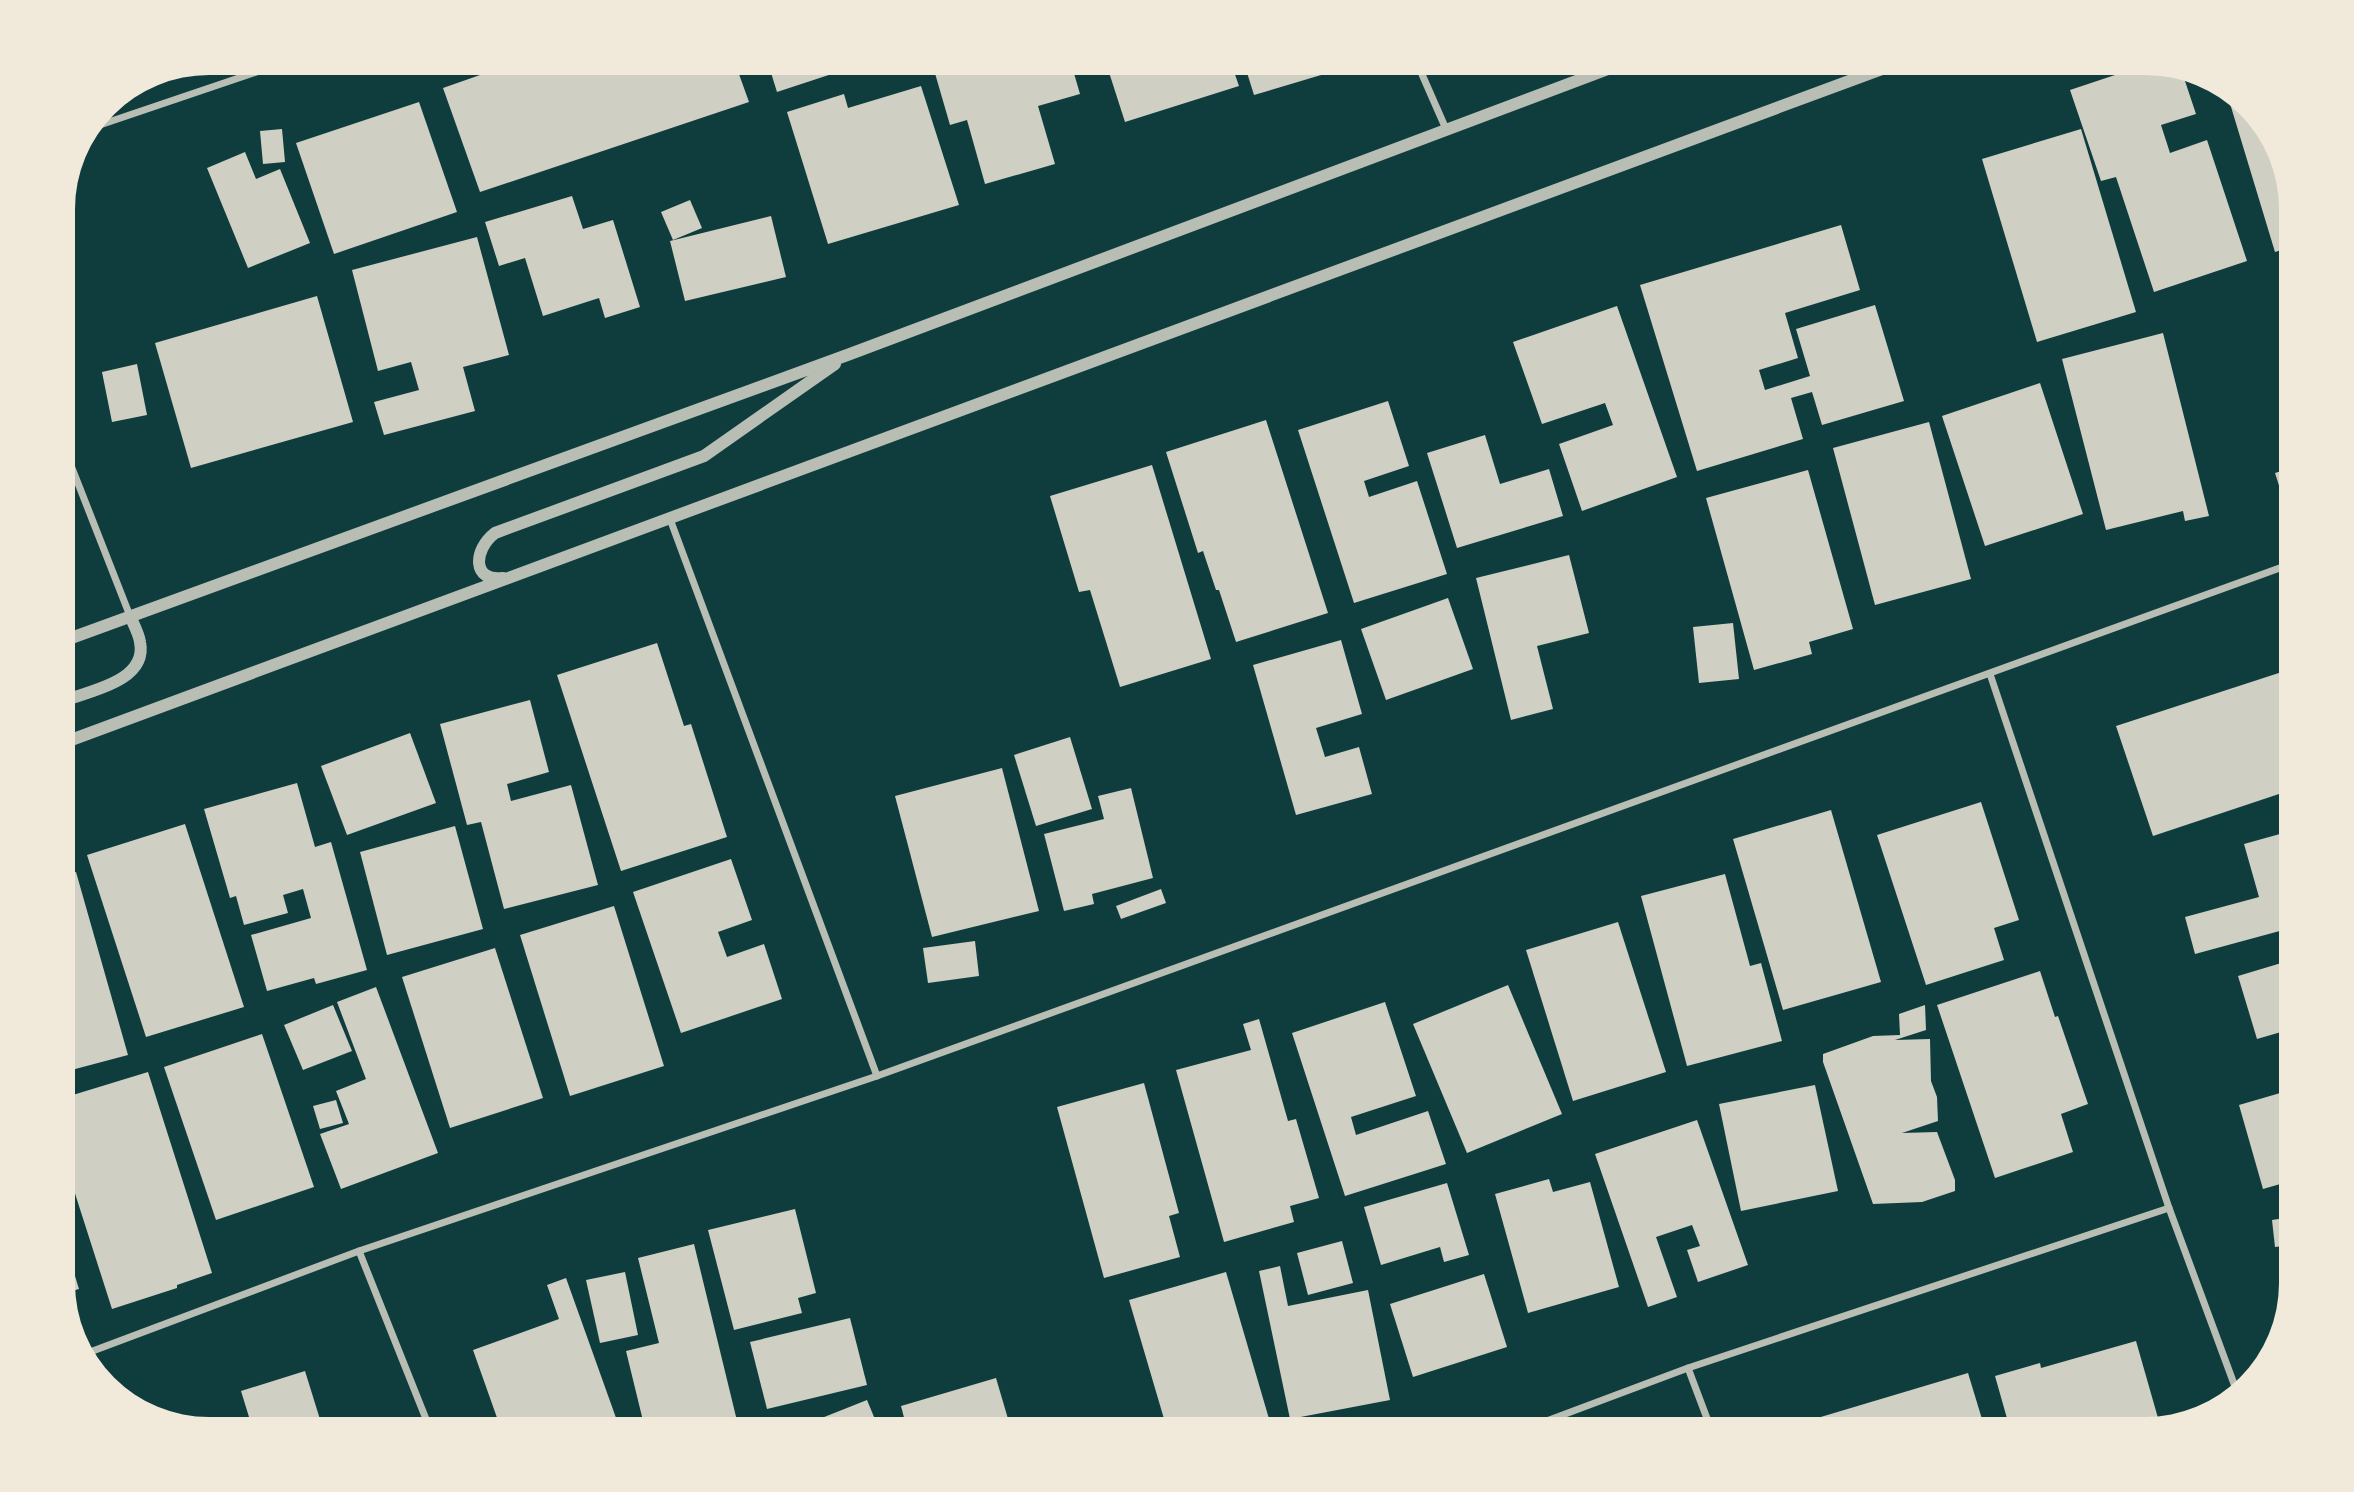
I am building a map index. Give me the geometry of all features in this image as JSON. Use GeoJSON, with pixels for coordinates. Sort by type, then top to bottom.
{"type":"FeatureCollection","features":[{"type":"Feature","properties":{"kind":"street"},"geometry":{"type":"LineString","coordinates":[[108,122],[248,75]]}},
{"type":"Feature","properties":{"kind":"street"},"geometry":{"type":"LineString","coordinates":[[1422,75],[1446,129]]}},
{"type":"Feature","properties":{"kind":"street"},"geometry":{"type":"LineString","coordinates":[[76,636],[850,354],[1592,75]]}},
{"type":"Feature","properties":{"kind":"street"},"geometry":{"type":"LineString","coordinates":[[76,738],[1866,75]]}},
{"type":"Feature","properties":{"kind":"street"},"geometry":{"type":"LineString","coordinates":[[514,576],[498,579],[482,571],[479,551],[485,541],[495,533],[704,456],[850,354]]}},
{"type":"Feature","properties":{"kind":"street"},"geometry":{"type":"LineString","coordinates":[[76,478],[141,644],[140,661],[131,672],[117,681],[76,696]]}},
{"type":"Feature","properties":{"kind":"street"},"geometry":{"type":"LineString","coordinates":[[670,519],[877,1076]]}},
{"type":"Feature","properties":{"kind":"street"},"geometry":{"type":"LineString","coordinates":[[93,1351],[359,1251],[877,1076],[2279,568]]}},
{"type":"Feature","properties":{"kind":"street"},"geometry":{"type":"LineString","coordinates":[[1990,674],[2169,1208],[2233,1383]]}},
{"type":"Feature","properties":{"kind":"street"},"geometry":{"type":"LineString","coordinates":[[1557,1417],[1688,1368],[2169,1208]]}},
{"type":"Feature","properties":{"kind":"street"},"geometry":{"type":"LineString","coordinates":[[359,1251],[425,1417]]}},
{"type":"Feature","properties":{"kind":"street"},"geometry":{"type":"LineString","coordinates":[[1688,1368],[1706,1417]]}},
{"type":"Feature","properties":{"kind":"building"},"geometry":{"type":"Polygon","coordinates":[[[480,75],[739,75],[749,102],[480,192],[443,88],[480,75]]]}},
{"type":"Feature","properties":{"kind":"building"},"geometry":{"type":"Polygon","coordinates":[[[772,75],[829,75],[777,92],[772,75]]]}},
{"type":"Feature","properties":{"kind":"building"},"geometry":{"type":"Polygon","coordinates":[[[935,75],[1074,75],[1080,94],[1038,106],[1055,164],[985,184],[967,120],[950,125],[935,75]]]}},
{"type":"Feature","properties":{"kind":"building"},"geometry":{"type":"Polygon","coordinates":[[[1110,75],[1235,75],[1239,86],[1125,122],[1110,75]]]}},
{"type":"Feature","properties":{"kind":"building"},"geometry":{"type":"Polygon","coordinates":[[[1248,75],[1321,75],[1254,95],[1248,75]]]}},
{"type":"Feature","properties":{"kind":"building"},"geometry":{"type":"Polygon","coordinates":[[[2115,75],[2162,76],[2185,81],[2196,114],[2161,125],[2170,153],[2207,140],[2247,261],[2154,292],[2116,177],[2101,181],[2070,90],[2115,75]]]}},
{"type":"Feature","properties":{"kind":"building"},"geometry":{"type":"Polygon","coordinates":[[[921,86],[959,205],[828,244],[787,112],[844,94],[848,108],[921,86]]]}},
{"type":"Feature","properties":{"kind":"building"},"geometry":{"type":"Polygon","coordinates":[[[419,102],[457,212],[334,254],[296,143],[419,102]]]}},
{"type":"Feature","properties":{"kind":"building"},"geometry":{"type":"Polygon","coordinates":[[[2231,108],[2251,128],[2269,158],[2278,192],[2279,251],[2275,252],[2231,108]]]}},
{"type":"Feature","properties":{"kind":"building"},"geometry":{"type":"Polygon","coordinates":[[[282,129],[285,162],[263,164],[260,131],[282,129]]]}},
{"type":"Feature","properties":{"kind":"building"},"geometry":{"type":"Polygon","coordinates":[[[2081,129],[2136,312],[2037,342],[1982,159],[2081,129]]]}},
{"type":"Feature","properties":{"kind":"building"},"geometry":{"type":"Polygon","coordinates":[[[245,152],[256,179],[280,169],[310,243],[248,268],[207,168],[245,152]]]}},
{"type":"Feature","properties":{"kind":"building"},"geometry":{"type":"Polygon","coordinates":[[[572,196],[583,229],[613,220],[640,307],[605,318],[599,298],[543,316],[525,258],[499,266],[485,222],[572,196]]]}},
{"type":"Feature","properties":{"kind":"building"},"geometry":{"type":"Polygon","coordinates":[[[690,200],[702,228],[673,240],[661,212],[690,200]]]}},
{"type":"Feature","properties":{"kind":"building"},"geometry":{"type":"Polygon","coordinates":[[[771,216],[786,277],[685,301],[670,241],[771,216]]]}},
{"type":"Feature","properties":{"kind":"building"},"geometry":{"type":"Polygon","coordinates":[[[1841,225],[1860,290],[1785,313],[1798,358],[1759,370],[1765,390],[1810,376],[1796,329],[1875,305],[1904,401],[1822,425],[1812,392],[1791,398],[1803,439],[1697,471],[1640,285],[1841,225]]]}},
{"type":"Feature","properties":{"kind":"building"},"geometry":{"type":"Polygon","coordinates":[[[477,237],[509,355],[463,367],[475,411],[384,435],[374,402],[419,390],[411,362],[378,371],[352,270],[477,237]]]}},
{"type":"Feature","properties":{"kind":"building"},"geometry":{"type":"Polygon","coordinates":[[[317,296],[353,422],[191,468],[155,343],[317,296]]]}},
{"type":"Feature","properties":{"kind":"building"},"geometry":{"type":"Polygon","coordinates":[[[1617,306],[1677,477],[1582,511],[1559,444],[1613,425],[1605,403],[1542,424],[1513,342],[1617,306]]]}},
{"type":"Feature","properties":{"kind":"building"},"geometry":{"type":"Polygon","coordinates":[[[2163,333],[2209,516],[2185,521],[2183,511],[2106,530],[2062,359],[2163,333]]]}},
{"type":"Feature","properties":{"kind":"building"},"geometry":{"type":"Polygon","coordinates":[[[137,364],[147,415],[112,422],[102,372],[137,364]]]}},
{"type":"Feature","properties":{"kind":"building"},"geometry":{"type":"Polygon","coordinates":[[[2040,383],[2083,514],[1985,546],[1942,416],[2040,383]]]}},
{"type":"Feature","properties":{"kind":"building"},"geometry":{"type":"Polygon","coordinates":[[[1388,401],[1409,466],[1364,481],[1369,497],[1417,481],[1447,574],[1354,603],[1298,430],[1388,401]]]}},
{"type":"Feature","properties":{"kind":"building"},"geometry":{"type":"Polygon","coordinates":[[[1266,420],[1328,613],[1236,642],[1203,551],[1198,553],[1166,452],[1266,420]]]}},
{"type":"Feature","properties":{"kind":"building"},"geometry":{"type":"Polygon","coordinates":[[[1929,422],[1971,579],[1875,605],[1833,448],[1929,422]]]}},
{"type":"Feature","properties":{"kind":"building"},"geometry":{"type":"Polygon","coordinates":[[[1485,435],[1500,484],[1549,469],[1563,516],[1457,548],[1427,453],[1485,435]]]}},
{"type":"Feature","properties":{"kind":"building"},"geometry":{"type":"Polygon","coordinates":[[[1152,465],[1211,659],[1120,687],[1090,590],[1079,592],[1050,496],[1152,465]]]}},
{"type":"Feature","properties":{"kind":"building"},"geometry":{"type":"Polygon","coordinates":[[[1808,470],[1853,629],[1809,642],[1812,654],[1754,670],[1706,498],[1808,470]]]}},
{"type":"Feature","properties":{"kind":"building"},"geometry":{"type":"Polygon","coordinates":[[[1569,555],[1589,633],[1537,646],[1553,709],[1511,720],[1476,578],[1569,555]]]}},
{"type":"Feature","properties":{"kind":"building"},"geometry":{"type":"Polygon","coordinates":[[[1448,598],[1473,669],[1386,700],[1361,629],[1448,598]]]}},
{"type":"Feature","properties":{"kind":"building"},"geometry":{"type":"Polygon","coordinates":[[[1733,623],[1739,679],[1699,683],[1693,627],[1733,623]]]}},
{"type":"Feature","properties":{"kind":"building"},"geometry":{"type":"Polygon","coordinates":[[[1341,640],[1362,714],[1316,728],[1325,757],[1359,747],[1372,794],[1296,815],[1253,665],[1341,640]]]}},
{"type":"Feature","properties":{"kind":"building"},"geometry":{"type":"Polygon","coordinates":[[[657,643],[684,726],[691,724],[727,837],[621,871],[557,675],[657,643]]]}},
{"type":"Feature","properties":{"kind":"building"},"geometry":{"type":"Polygon","coordinates":[[[2279,673],[2279,794],[2153,836],[2116,726],[2279,673]]]}},
{"type":"Feature","properties":{"kind":"building"},"geometry":{"type":"Polygon","coordinates":[[[530,700],[549,772],[507,784],[511,801],[571,785],[598,885],[504,909],[481,822],[467,825],[440,724],[530,700]]]}},
{"type":"Feature","properties":{"kind":"building"},"geometry":{"type":"Polygon","coordinates":[[[410,733],[436,803],[347,835],[321,766],[410,733]]]}},
{"type":"Feature","properties":{"kind":"building"},"geometry":{"type":"Polygon","coordinates":[[[1070,737],[1092,809],[1036,826],[1014,755],[1070,737]]]}},
{"type":"Feature","properties":{"kind":"building"},"geometry":{"type":"Polygon","coordinates":[[[1002,768],[1039,911],[932,937],[895,796],[1002,768]]]}},
{"type":"Feature","properties":{"kind":"building"},"geometry":{"type":"Polygon","coordinates":[[[297,783],[315,847],[331,842],[367,970],[316,984],[314,978],[267,991],[251,935],[311,918],[303,889],[283,895],[288,913],[244,925],[236,896],[230,898],[204,809],[297,783]]]}},
{"type":"Feature","properties":{"kind":"building"},"geometry":{"type":"Polygon","coordinates":[[[1131,788],[1153,878],[1092,894],[1094,904],[1064,911],[1044,834],[1104,819],[1098,796],[1131,788]]]}},
{"type":"Feature","properties":{"kind":"building"},"geometry":{"type":"Polygon","coordinates":[[[1981,802],[2019,920],[1994,928],[2004,960],[1926,985],[1877,835],[1981,802]]]}},
{"type":"Feature","properties":{"kind":"building"},"geometry":{"type":"Polygon","coordinates":[[[1831,810],[1881,982],[1783,1010],[1733,839],[1831,810]]]}},
{"type":"Feature","properties":{"kind":"building"},"geometry":{"type":"Polygon","coordinates":[[[185,824],[244,1007],[146,1037],[87,855],[185,824]]]}},
{"type":"Feature","properties":{"kind":"building"},"geometry":{"type":"Polygon","coordinates":[[[455,826],[483,929],[387,955],[360,852],[455,826]]]}},
{"type":"Feature","properties":{"kind":"building"},"geometry":{"type":"Polygon","coordinates":[[[2279,834],[2279,931],[2195,954],[2185,917],[2259,897],[2244,844],[2279,834]]]}},
{"type":"Feature","properties":{"kind":"building"},"geometry":{"type":"Polygon","coordinates":[[[731,859],[752,920],[718,932],[727,957],[764,944],[782,999],[681,1033],[633,892],[731,859]]]}},
{"type":"Feature","properties":{"kind":"building"},"geometry":{"type":"Polygon","coordinates":[[[76,872],[128,1055],[76,1069],[76,872]]]}},
{"type":"Feature","properties":{"kind":"building"},"geometry":{"type":"Polygon","coordinates":[[[1725,874],[1750,966],[1761,963],[1782,1041],[1687,1066],[1641,896],[1725,874]]]}},
{"type":"Feature","properties":{"kind":"building"},"geometry":{"type":"Polygon","coordinates":[[[1161,889],[1166,903],[1121,919],[1116,906],[1161,889]]]}},
{"type":"Feature","properties":{"kind":"building"},"geometry":{"type":"Polygon","coordinates":[[[614,906],[664,1066],[570,1096],[520,935],[614,906]]]}},
{"type":"Feature","properties":{"kind":"building"},"geometry":{"type":"Polygon","coordinates":[[[1618,922],[1666,1072],[1573,1101],[1526,950],[1618,922]]]}},
{"type":"Feature","properties":{"kind":"building"},"geometry":{"type":"Polygon","coordinates":[[[975,941],[979,976],[928,983],[923,948],[975,941]]]}},
{"type":"Feature","properties":{"kind":"building"},"geometry":{"type":"Polygon","coordinates":[[[495,948],[543,1098],[450,1128],[402,977],[495,948]]]}},
{"type":"Feature","properties":{"kind":"building"},"geometry":{"type":"Polygon","coordinates":[[[2279,964],[2279,1033],[2257,1039],[2238,976],[2279,964]]]}},
{"type":"Feature","properties":{"kind":"building"},"geometry":{"type":"Polygon","coordinates":[[[2040,971],[2088,1104],[2061,1114],[2073,1152],[1995,1178],[1937,1005],[2040,971]]]}},
{"type":"Feature","properties":{"kind":"building"},"geometry":{"type":"Polygon","coordinates":[[[1508,985],[1562,1114],[1467,1153],[1413,1024],[1508,985]]]}},
{"type":"Feature","properties":{"kind":"building"},"geometry":{"type":"Polygon","coordinates":[[[376,987],[438,1153],[341,1189],[320,1134],[349,1124],[336,1091],[366,1079],[337,1002],[376,987]]]}},
{"type":"Feature","properties":{"kind":"building"},"geometry":{"type":"Polygon","coordinates":[[[1385,1002],[1416,1096],[1351,1117],[1356,1135],[1428,1111],[1446,1164],[1345,1196],[1292,1033],[1385,1002]]]}},
{"type":"Feature","properties":{"kind":"building"},"geometry":{"type":"Polygon","coordinates":[[[333,1005],[352,1051],[303,1070],[284,1025],[333,1005]]]}},
{"type":"Feature","properties":{"kind":"building"},"geometry":{"type":"Polygon","coordinates":[[[1925,1005],[1926,1030],[1895,1040],[1930,1039],[1931,1081],[1937,1097],[1938,1121],[1902,1133],[1937,1132],[1955,1180],[1955,1191],[1922,1202],[1873,1204],[1823,1062],[1823,1054],[1873,1036],[1900,1035],[1899,1014],[1925,1005]]]}},
{"type":"Feature","properties":{"kind":"building"},"geometry":{"type":"Polygon","coordinates":[[[1259,1019],[1288,1121],[1296,1119],[1319,1198],[1290,1206],[1294,1222],[1224,1242],[1176,1070],[1251,1050],[1243,1024],[1259,1019]]]}},
{"type":"Feature","properties":{"kind":"building"},"geometry":{"type":"Polygon","coordinates":[[[262,1034],[314,1187],[216,1220],[164,1067],[262,1034]]]}},
{"type":"Feature","properties":{"kind":"building"},"geometry":{"type":"Polygon","coordinates":[[[148,1072],[212,1273],[177,1285],[177,1288],[112,1309],[76,1197],[76,1094],[148,1072]]]}},
{"type":"Feature","properties":{"kind":"building"},"geometry":{"type":"Polygon","coordinates":[[[1144,1083],[1179,1213],[1169,1216],[1180,1257],[1104,1278],[1057,1107],[1144,1083]]]}},
{"type":"Feature","properties":{"kind":"building"},"geometry":{"type":"Polygon","coordinates":[[[1815,1085],[1838,1191],[1741,1211],[1719,1104],[1815,1085]]]}},
{"type":"Feature","properties":{"kind":"building"},"geometry":{"type":"Polygon","coordinates":[[[2279,1093],[2279,1184],[2263,1189],[2239,1105],[2279,1093]]]}},
{"type":"Feature","properties":{"kind":"building"},"geometry":{"type":"Polygon","coordinates":[[[336,1100],[343,1123],[320,1129],[313,1106],[336,1100]]]}},
{"type":"Feature","properties":{"kind":"building"},"geometry":{"type":"Polygon","coordinates":[[[1697,1120],[1748,1265],[1698,1282],[1687,1250],[1700,1246],[1692,1225],[1656,1237],[1677,1297],[1648,1307],[1595,1154],[1697,1120]]]}},
{"type":"Feature","properties":{"kind":"building"},"geometry":{"type":"Polygon","coordinates":[[[1549,1179],[1553,1192],[1590,1182],[1619,1287],[1528,1313],[1495,1194],[1549,1179]]]}},
{"type":"Feature","properties":{"kind":"building"},"geometry":{"type":"Polygon","coordinates":[[[1447,1183],[1469,1255],[1444,1262],[1440,1247],[1381,1265],[1364,1207],[1447,1183]]]}},
{"type":"Feature","properties":{"kind":"building"},"geometry":{"type":"Polygon","coordinates":[[[795,1209],[816,1293],[798,1298],[802,1313],[734,1330],[708,1230],[795,1209]]]}},
{"type":"Feature","properties":{"kind":"building"},"geometry":{"type":"Polygon","coordinates":[[[2279,1219],[2279,1246],[2275,1247],[2272,1220],[2279,1219]]]}},
{"type":"Feature","properties":{"kind":"building"},"geometry":{"type":"Polygon","coordinates":[[[1342,1241],[1353,1283],[1308,1295],[1297,1253],[1342,1241]]]}},
{"type":"Feature","properties":{"kind":"building"},"geometry":{"type":"Polygon","coordinates":[[[694,1244],[736,1417],[642,1417],[626,1351],[659,1343],[638,1258],[694,1244]]]}},
{"type":"Feature","properties":{"kind":"building"},"geometry":{"type":"Polygon","coordinates":[[[1280,1266],[1288,1306],[1368,1290],[1390,1400],[1290,1417],[1259,1271],[1280,1266]]]}},
{"type":"Feature","properties":{"kind":"building"},"geometry":{"type":"Polygon","coordinates":[[[625,1272],[638,1335],[600,1343],[586,1280],[625,1272]]]}},
{"type":"Feature","properties":{"kind":"building"},"geometry":{"type":"Polygon","coordinates":[[[1226,1272],[1268,1417],[1163,1417],[1129,1300],[1226,1272]]]}},
{"type":"Feature","properties":{"kind":"building"},"geometry":{"type":"Polygon","coordinates":[[[1484,1274],[1507,1347],[1413,1377],[1390,1304],[1484,1274]]]}},
{"type":"Feature","properties":{"kind":"building"},"geometry":{"type":"Polygon","coordinates":[[[566,1278],[616,1417],[497,1417],[473,1350],[559,1319],[547,1285],[566,1278]]]}},
{"type":"Feature","properties":{"kind":"building"},"geometry":{"type":"Polygon","coordinates":[[[850,1318],[867,1385],[767,1409],[750,1342],[850,1318]]]}},
{"type":"Feature","properties":{"kind":"building"},"geometry":{"type":"Polygon","coordinates":[[[2136,1341],[2157,1416],[2007,1417],[1995,1376],[2040,1363],[2041,1368],[2136,1341]]]}},
{"type":"Feature","properties":{"kind":"building"},"geometry":{"type":"Polygon","coordinates":[[[305,1371],[319,1417],[249,1417],[241,1391],[305,1371]]]}},
{"type":"Feature","properties":{"kind":"building"},"geometry":{"type":"Polygon","coordinates":[[[1968,1373],[1981,1417],[1821,1417],[1968,1373]]]}},
{"type":"Feature","properties":{"kind":"building"},"geometry":{"type":"Polygon","coordinates":[[[996,1378],[1007,1417],[904,1417],[901,1406],[996,1378]]]}},
{"type":"Feature","properties":{"kind":"building"},"geometry":{"type":"Polygon","coordinates":[[[867,1400],[874,1417],[824,1417],[867,1400]]]}}]}
